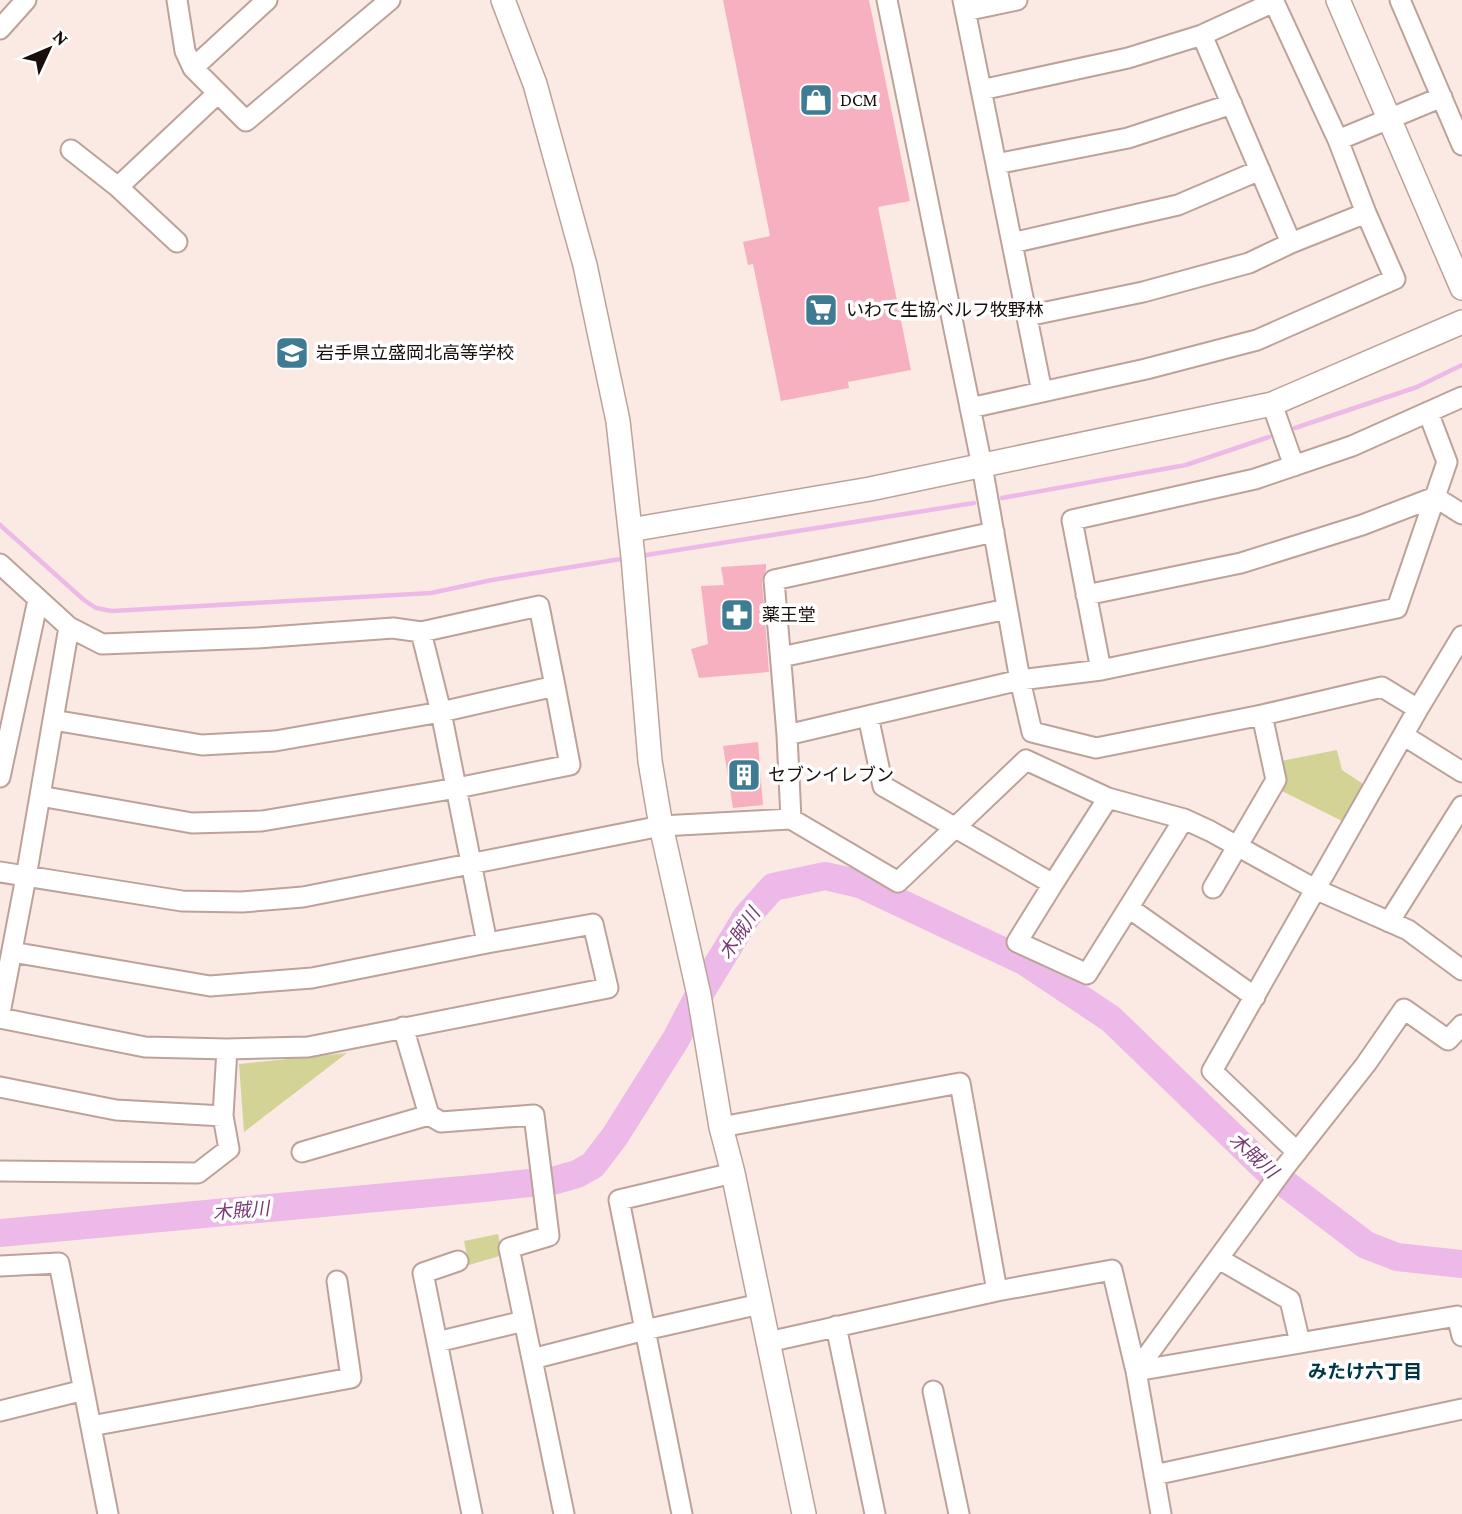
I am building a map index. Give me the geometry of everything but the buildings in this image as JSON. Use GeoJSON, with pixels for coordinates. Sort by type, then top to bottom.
{"type":"FeatureCollection","features":[{"type":"Feature","properties":{"kind":"street"},"geometry":{"type":"LineString","coordinates":[[0,29],[26,0]]}},
{"type":"Feature","properties":{"kind":"street"},"geometry":{"type":"LineString","coordinates":[[177,0],[185,51],[193,68],[246,121],[390,0]]}},
{"type":"Feature","properties":{"kind":"street"},"geometry":{"type":"LineString","coordinates":[[193,68],[267,0]]}},
{"type":"Feature","properties":{"kind":"street"},"geometry":{"type":"LineString","coordinates":[[503,0],[535,84],[585,265],[618,421],[650,761],[661,826],[699,995],[721,1127],[804,1514]]}},
{"type":"Feature","properties":{"kind":"street"},"geometry":{"type":"LineString","coordinates":[[887,0],[982,466],[1020,680],[1032,732],[1096,748],[1262,715],[1382,687],[1418,709]]}},
{"type":"Feature","properties":{"kind":"street"},"geometry":{"type":"LineString","coordinates":[[1017,0],[964,6],[1042,392]]}},
{"type":"Feature","properties":{"kind":"street"},"geometry":{"type":"LineString","coordinates":[[1338,0],[1462,288]]}},
{"type":"Feature","properties":{"kind":"street"},"geometry":{"type":"LineString","coordinates":[[1400,0],[1462,145]]}},
{"type":"Feature","properties":{"kind":"street"},"geometry":{"type":"LineString","coordinates":[[970,408],[1146,369],[1257,340],[1395,279],[1338,140],[1273,1],[1202,35],[1128,58],[981,90]]}},
{"type":"Feature","properties":{"kind":"street"},"geometry":{"type":"LineString","coordinates":[[1202,35],[1290,243]]}},
{"type":"Feature","properties":{"kind":"street"},"geometry":{"type":"LineString","coordinates":[[118,187],[218,93]]}},
{"type":"Feature","properties":{"kind":"street"},"geometry":{"type":"LineString","coordinates":[[1338,140],[1442,97]]}},
{"type":"Feature","properties":{"kind":"street"},"geometry":{"type":"LineString","coordinates":[[996,164],[1128,138],[1232,104]]}},
{"type":"Feature","properties":{"kind":"street"},"geometry":{"type":"LineString","coordinates":[[71,150],[118,187],[177,242]]}},
{"type":"Feature","properties":{"kind":"street"},"geometry":{"type":"LineString","coordinates":[[1012,243],[1178,205],[1260,170]]}},
{"type":"Feature","properties":{"kind":"street"},"geometry":{"type":"LineString","coordinates":[[1032,315],[1143,292],[1236,267],[1366,213]]}},
{"type":"Feature","properties":{"kind":"street"},"geometry":{"type":"LineString","coordinates":[[630,530],[804,501],[1272,404],[1462,322]]}},
{"type":"Feature","properties":{"kind":"street"},"geometry":{"type":"LineString","coordinates":[[1101,670],[1072,520],[1255,479],[1352,446],[1462,397]]}},
{"type":"Feature","properties":{"kind":"street"},"geometry":{"type":"LineString","coordinates":[[1272,404],[1294,466]]}},
{"type":"Feature","properties":{"kind":"street"},"geometry":{"type":"LineString","coordinates":[[787,735],[1020,680],[1101,670],[1397,608],[1447,462],[1428,412]]}},
{"type":"Feature","properties":{"kind":"street"},"geometry":{"type":"LineString","coordinates":[[1435,497],[1462,514]]}},
{"type":"Feature","properties":{"kind":"street"},"geometry":{"type":"LineString","coordinates":[[1086,595],[1241,563],[1362,525],[1435,497]]}},
{"type":"Feature","properties":{"kind":"street"},"geometry":{"type":"LineString","coordinates":[[791,819],[774,580],[994,532]]}},
{"type":"Feature","properties":{"kind":"street"},"geometry":{"type":"LineString","coordinates":[[0,564],[69,627],[102,644],[257,638],[393,628],[421,632],[539,606],[570,765],[457,788],[262,821],[192,823],[40,796]]}},
{"type":"Feature","properties":{"kind":"street"},"geometry":{"type":"LineString","coordinates":[[0,777],[38,600]]}},
{"type":"Feature","properties":{"kind":"street"},"geometry":{"type":"LineString","coordinates":[[781,657],[1007,609]]}},
{"type":"Feature","properties":{"kind":"street"},"geometry":{"type":"LineString","coordinates":[[12,952],[210,986],[312,978],[593,924],[608,988],[308,1047],[145,1047],[0,1015],[69,627]]}},
{"type":"Feature","properties":{"kind":"street"},"geometry":{"type":"LineString","coordinates":[[421,632],[441,712],[487,943]]}},
{"type":"Feature","properties":{"kind":"street"},"geometry":{"type":"LineString","coordinates":[[1291,1160],[1212,1071],[1462,636]]}},
{"type":"Feature","properties":{"kind":"street"},"geometry":{"type":"LineString","coordinates":[[53,720],[202,744],[275,741],[441,712],[555,687]]}},
{"type":"Feature","properties":{"kind":"street"},"geometry":{"type":"LineString","coordinates":[[1213,888],[1276,780],[1262,715]]}},
{"type":"Feature","properties":{"kind":"street"},"geometry":{"type":"LineString","coordinates":[[868,716],[883,786],[1054,884]]}},
{"type":"Feature","properties":{"kind":"street"},"geometry":{"type":"LineString","coordinates":[[1403,735],[1462,772]]}},
{"type":"Feature","properties":{"kind":"street"},"geometry":{"type":"LineString","coordinates":[[0,872],[182,901],[242,902],[303,897],[661,826],[791,819],[898,882],[1026,760],[1108,798],[1184,820],[1315,889],[1408,930],[1462,968]]}},
{"type":"Feature","properties":{"kind":"street"},"geometry":{"type":"LineString","coordinates":[[1108,798],[1017,942],[1087,974],[1184,820]]}},
{"type":"Feature","properties":{"kind":"street"},"geometry":{"type":"LineString","coordinates":[[1389,922],[1462,806]]}},
{"type":"Feature","properties":{"kind":"street"},"geometry":{"type":"LineString","coordinates":[[1129,908],[1255,996]]}},
{"type":"Feature","properties":{"kind":"street"},"geometry":{"type":"LineString","coordinates":[[1136,1371],[1266,1193],[1366,1064],[1404,1009],[1448,1040],[1462,1024]]}},
{"type":"Feature","properties":{"kind":"street"},"geometry":{"type":"LineString","coordinates":[[403,1027],[429,1115],[441,1122],[534,1115],[549,1236],[509,1248],[562,1514]]}},
{"type":"Feature","properties":{"kind":"street"},"geometry":{"type":"LineString","coordinates":[[0,1171],[198,1173],[229,1149],[223,1116],[227,1049]]}},
{"type":"Feature","properties":{"kind":"street"},"geometry":{"type":"LineString","coordinates":[[721,1127],[960,1083],[997,1291]]}},
{"type":"Feature","properties":{"kind":"street"},"geometry":{"type":"LineString","coordinates":[[0,1087],[116,1111],[223,1116]]}},
{"type":"Feature","properties":{"kind":"street"},"geometry":{"type":"LineString","coordinates":[[302,1152],[429,1115]]}},
{"type":"Feature","properties":{"kind":"street"},"geometry":{"type":"LineString","coordinates":[[682,1514],[619,1200],[733,1173]]}},
{"type":"Feature","properties":{"kind":"street"},"geometry":{"type":"LineString","coordinates":[[1219,1259],[1290,1300],[1300,1343]]}},
{"type":"Feature","properties":{"kind":"street"},"geometry":{"type":"LineString","coordinates":[[458,1261],[423,1273],[472,1514]]}},
{"type":"Feature","properties":{"kind":"street"},"geometry":{"type":"LineString","coordinates":[[0,1266],[59,1263],[108,1514]]}},
{"type":"Feature","properties":{"kind":"street"},"geometry":{"type":"LineString","coordinates":[[768,1342],[997,1291],[1112,1270],[1136,1371],[1161,1514]]}},
{"type":"Feature","properties":{"kind":"street"},"geometry":{"type":"LineString","coordinates":[[91,1426],[351,1378],[337,1281]]}},
{"type":"Feature","properties":{"kind":"street"},"geometry":{"type":"LineString","coordinates":[[532,1359],[645,1329],[760,1304]]}},
{"type":"Feature","properties":{"kind":"street"},"geometry":{"type":"LineString","coordinates":[[1136,1371],[1457,1316],[1462,1336]]}},
{"type":"Feature","properties":{"kind":"street"},"geometry":{"type":"LineString","coordinates":[[437,1342],[524,1321]]}},
{"type":"Feature","properties":{"kind":"street"},"geometry":{"type":"LineString","coordinates":[[836,1326],[876,1514]]}},
{"type":"Feature","properties":{"kind":"street"},"geometry":{"type":"LineString","coordinates":[[0,1411],[84,1390]]}},
{"type":"Feature","properties":{"kind":"street"},"geometry":{"type":"LineString","coordinates":[[933,1391],[959,1514]]}},
{"type":"Feature","properties":{"kind":"street"},"geometry":{"type":"LineString","coordinates":[[1154,1475],[1462,1409]]}},
{"type":"Feature","properties":{"kind":"green space"},"geometry":{"type":"Polygon","coordinates":[[[1337,750],[1342,770],[1363,784],[1344,822],[1280,790],[1281,761],[1337,750]]]}},
{"type":"Feature","properties":{"kind":"green space"},"geometry":{"type":"Polygon","coordinates":[[[347,1053],[244,1132],[239,1064],[347,1053]]]}},
{"type":"Feature","properties":{"kind":"green space"},"geometry":{"type":"Polygon","coordinates":[[[498,1234],[503,1255],[469,1265],[464,1241],[498,1234]]]}},
{"type":"Feature","properties":{"kind":"waterway"},"geometry":{"type":"LineString","coordinates":[[1295,428],[1417,387],[1462,365]]}},
{"type":"Feature","properties":{"kind":"waterway"},"geometry":{"type":"LineString","coordinates":[[1002,498],[1186,465],[1269,437]]}},
{"type":"Feature","properties":{"kind":"waterway"},"geometry":{"type":"LineString","coordinates":[[640,556],[974,503]]}},
{"type":"Feature","properties":{"kind":"waterway"},"geometry":{"type":"LineString","coordinates":[[0,525],[84,600],[96,608],[112,611],[431,593],[627,558]]}},
{"type":"Feature","properties":{"kind":"waterway","name":"木賊川"},"geometry":{"type":"LineString","coordinates":[[0,1233],[484,1188],[556,1180],[577,1174],[593,1165],[615,1136],[676,1039],[747,916],[773,887],[825,876],[860,884],[1024,961],[1111,1019],[1267,1170],[1366,1245],[1397,1257],[1462,1264]]}},
{"type":"Feature","properties":{"kind":"place","name":"DCM"},"geometry":{"type":"Point","coordinates":[816,100]}},
{"type":"Feature","properties":{"kind":"place","name":"いわて生協ベルフ牧野林"},"geometry":{"type":"Point","coordinates":[821,310]}},
{"type":"Feature","properties":{"kind":"place","name":"岩手県立盛岡北高等学校"},"geometry":{"type":"Point","coordinates":[292,353]}},
{"type":"Feature","properties":{"kind":"place","name":"薬王堂"},"geometry":{"type":"Point","coordinates":[737,615]}},
{"type":"Feature","properties":{"kind":"place","name":"セブンイレブン"},"geometry":{"type":"Point","coordinates":[744,775]}},
{"type":"Feature","properties":{"kind":"district","name":"みたけ六丁目"},"geometry":{"type":"Point","coordinates":[1365,1371]}}]}
